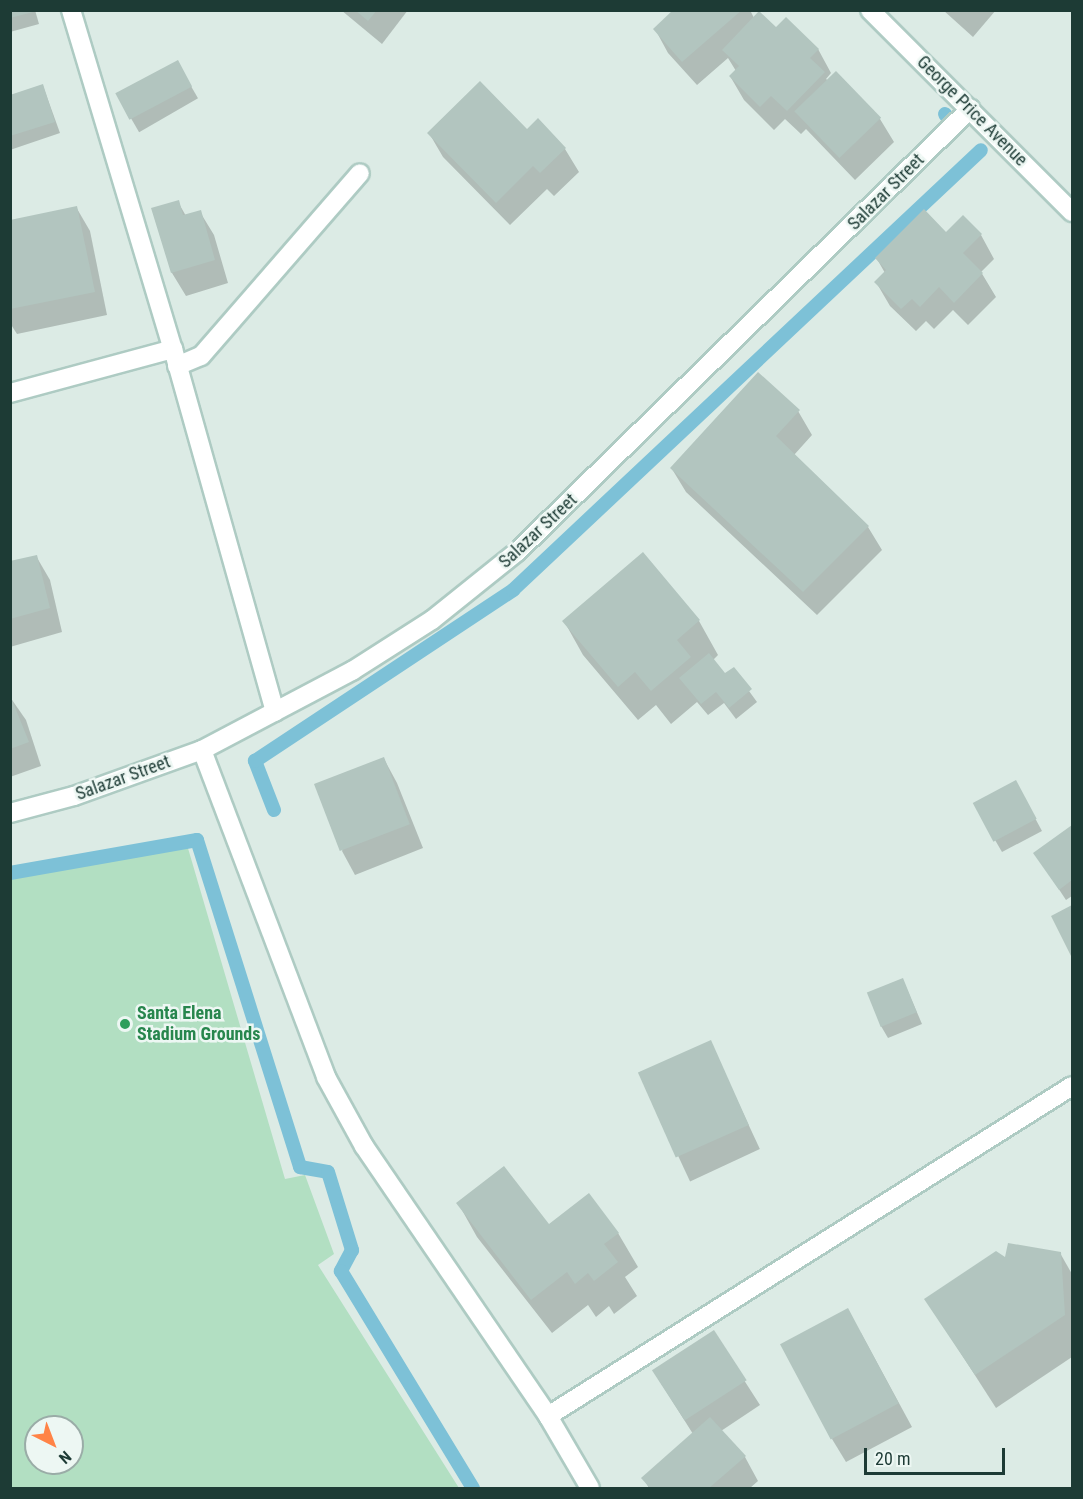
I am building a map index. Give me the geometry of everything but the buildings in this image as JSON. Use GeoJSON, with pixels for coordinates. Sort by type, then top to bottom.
{"type":"FeatureCollection","features":[{"type":"Feature","properties":{"kind":"street"},"geometry":{"type":"LineString","coordinates":[[71,10],[175,357],[275,712]]}},
{"type":"Feature","properties":{"kind":"street","name":"George Price Avenue"},"geometry":{"type":"LineString","coordinates":[[870,10],[1072,212]]}},
{"type":"Feature","properties":{"kind":"street","name":"Salazar Street"},"geometry":{"type":"LineString","coordinates":[[10,813],[74,796],[202,750],[352,671],[432,620],[517,552],[970,109]]}},
{"type":"Feature","properties":{"kind":"street"},"geometry":{"type":"LineString","coordinates":[[10,393],[175,357],[201,356],[360,173]]}},
{"type":"Feature","properties":{"kind":"street"},"geometry":{"type":"LineString","coordinates":[[202,750],[326,1077],[364,1146],[548,1416],[590,1488]]}},
{"type":"Feature","properties":{"kind":"street"},"geometry":{"type":"LineString","coordinates":[[548,1416],[1072,1086]]}},
{"type":"Feature","properties":{"kind":"green space","name":"Santa Elena Stadium Grounds"},"geometry":{"type":"Polygon","coordinates":[[[185,838],[285,1179],[305,1175],[334,1254],[318,1265],[459,1488],[11,1488],[11,873],[185,838]]]}},
{"type":"Feature","properties":{"kind":"waterway"},"geometry":{"type":"LineString","coordinates":[[274,810],[255,761],[513,590],[981,150]]}},
{"type":"Feature","properties":{"kind":"waterway"},"geometry":{"type":"LineString","coordinates":[[10,873],[197,840],[300,1167],[328,1172],[352,1250],[341,1271],[473,1488]]}},
{"type":"Feature","properties":{"kind":"place","name":"Santa Elena Stadium Grounds"},"geometry":{"type":"Point","coordinates":[125,1024]}}]}
